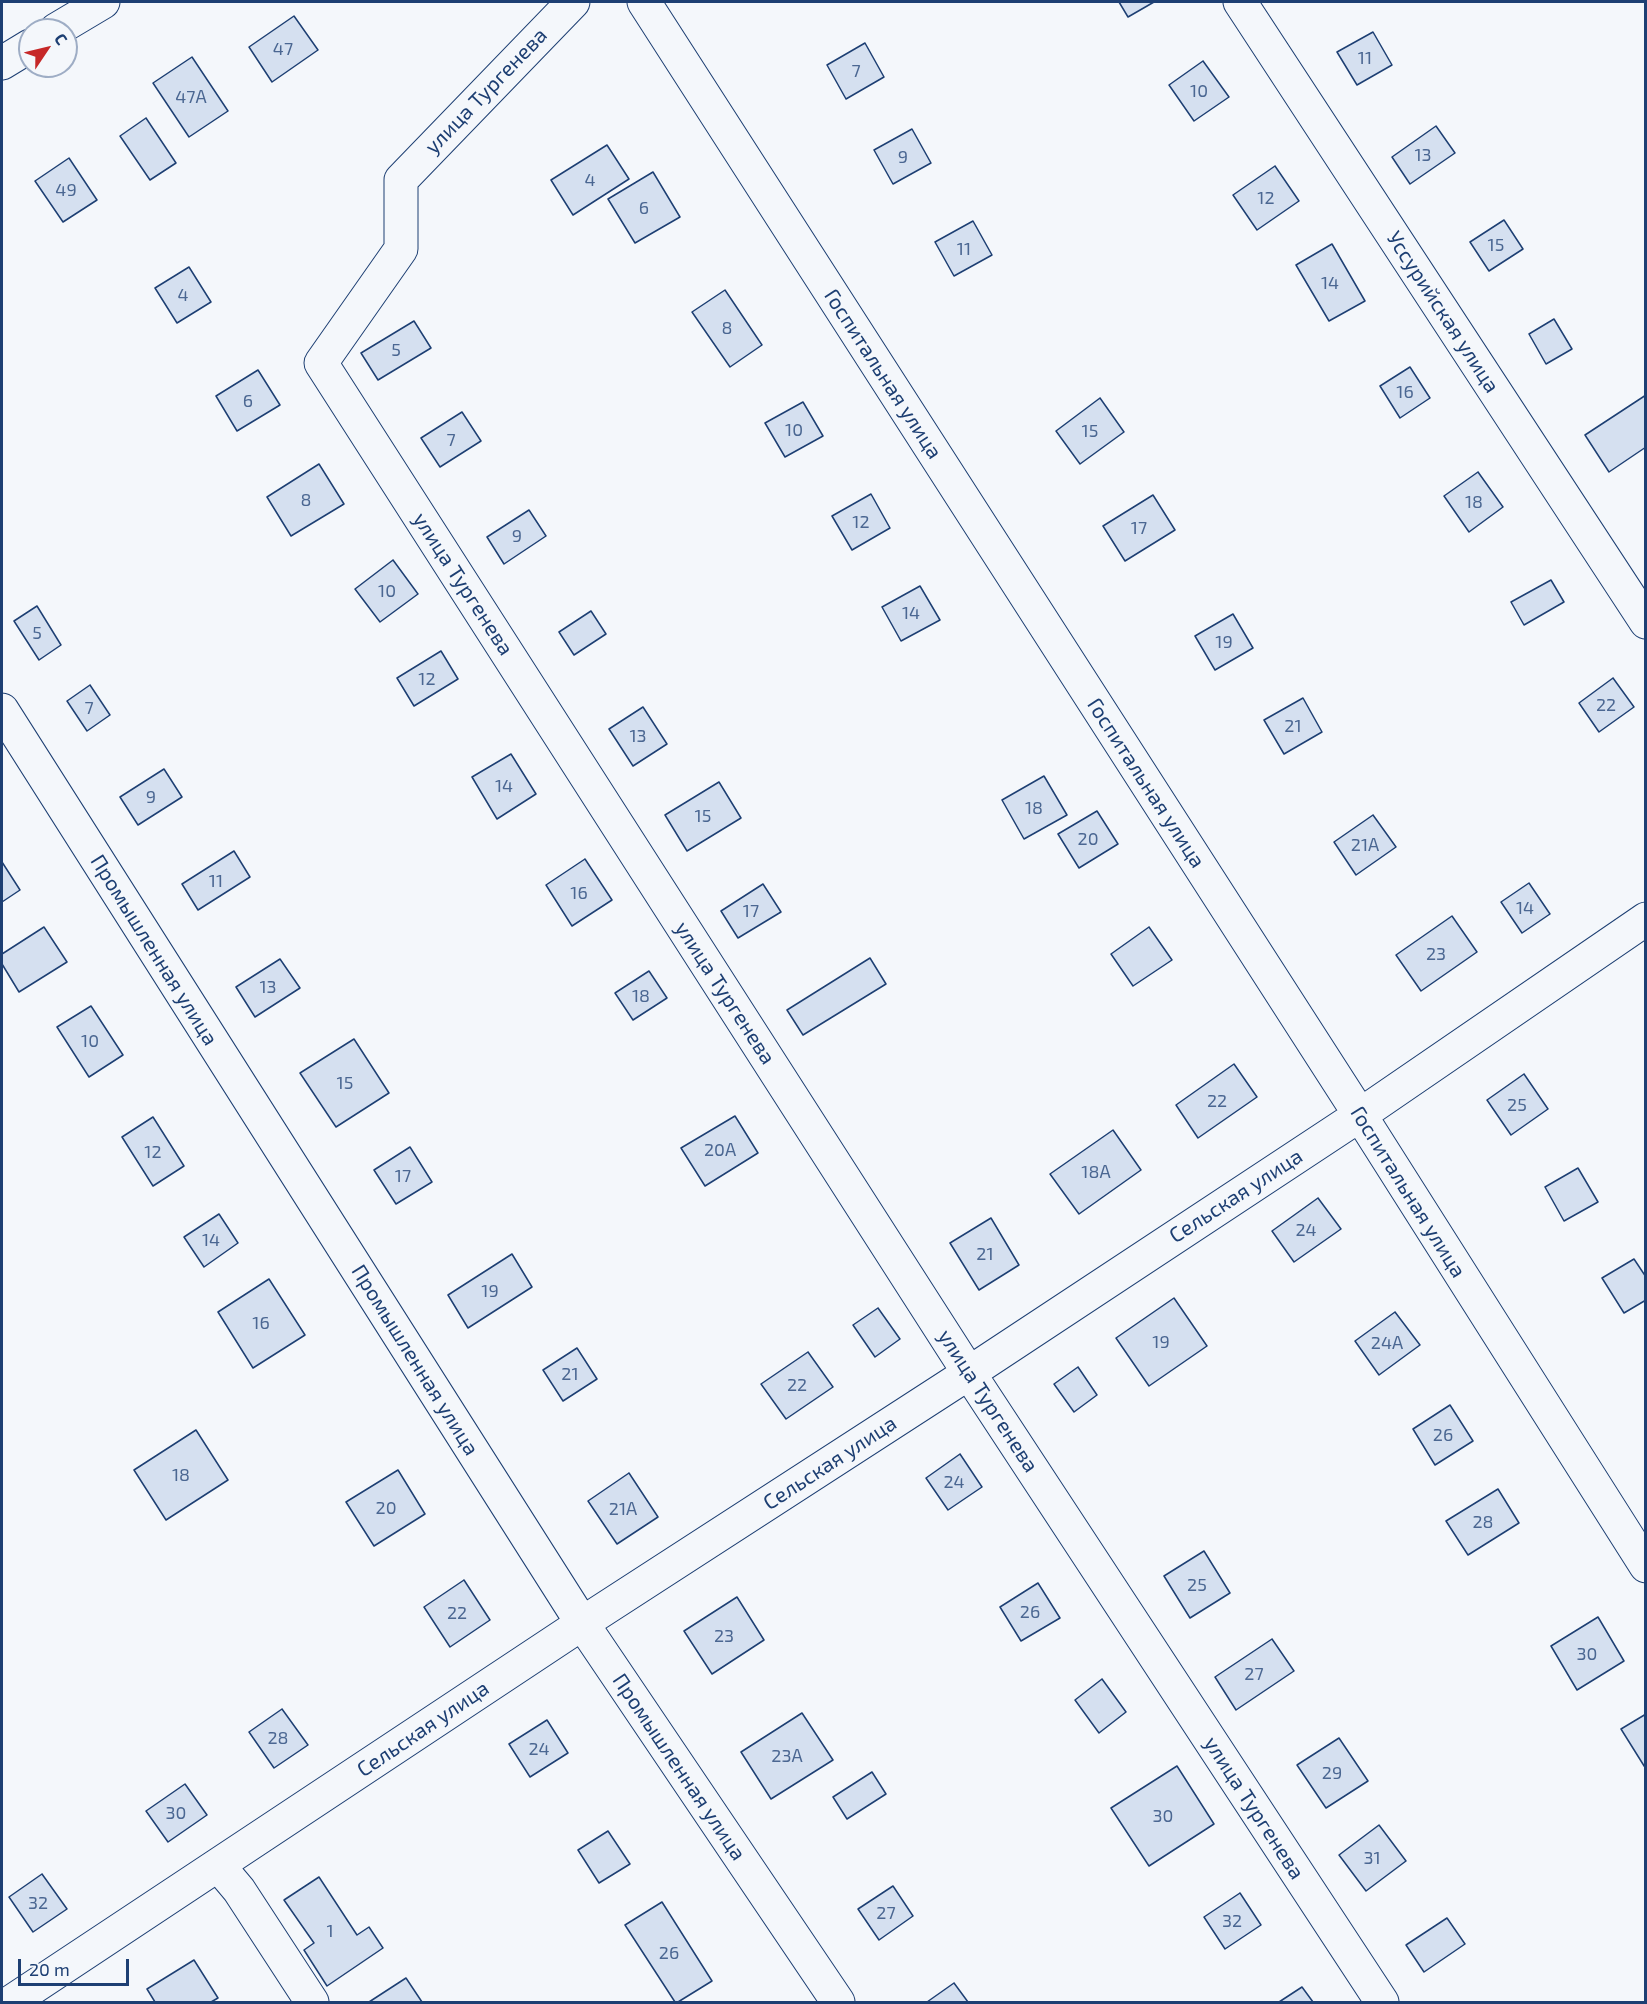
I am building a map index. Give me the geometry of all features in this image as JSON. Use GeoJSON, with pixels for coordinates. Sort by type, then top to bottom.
{"type":"FeatureCollection","features":[{"type":"Feature","properties":{"kind":"street"},"geometry":{"type":"LineString","coordinates":[[76,18],[103,2]]}},
{"type":"Feature","properties":{"kind":"street","name":"улица Тургенева"},"geometry":{"type":"LineString","coordinates":[[573,2],[401,180],[401,249],[321,363],[969,1372],[1382,2002]]}},
{"type":"Feature","properties":{"kind":"street","name":"Госпитальная улица"},"geometry":{"type":"LineString","coordinates":[[644,2],[1360,1115],[1646,1566]]}},
{"type":"Feature","properties":{"kind":"street","name":"Уссурийская улица"},"geometry":{"type":"LineString","coordinates":[[1240,2],[1646,622]]}},
{"type":"Feature","properties":{"kind":"street"},"geometry":{"type":"LineString","coordinates":[[2,63],[18,53]]}},
{"type":"Feature","properties":{"kind":"street","name":"Промышленная улица"},"geometry":{"type":"LineString","coordinates":[[2,710],[582,1623],[838,2002]]}},
{"type":"Feature","properties":{"kind":"street","name":"Сельская улица"},"geometry":{"type":"LineString","coordinates":[[11,2002],[582,1623],[1360,1115],[1646,918]]}},
{"type":"Feature","properties":{"kind":"street"},"geometry":{"type":"LineString","coordinates":[[218,1865],[239,1890],[312,2002]]}},
{"type":"Feature","properties":{"kind":"building"},"geometry":{"type":"Polygon","coordinates":[[[1119,2],[1154,2],[1128,17],[1119,2]]]}},
{"type":"Feature","properties":{"kind":"building"},"geometry":{"type":"Polygon","coordinates":[[[294,16],[318,50],[272,82],[249,47],[294,16]]]}},
{"type":"Feature","properties":{"kind":"building"},"geometry":{"type":"Polygon","coordinates":[[[1373,32],[1392,65],[1357,85],[1337,52],[1373,32]]]}},
{"type":"Feature","properties":{"kind":"building"},"geometry":{"type":"Polygon","coordinates":[[[865,43],[884,77],[846,99],[827,65],[865,43]]]}},
{"type":"Feature","properties":{"kind":"building"},"geometry":{"type":"Polygon","coordinates":[[[192,57],[228,111],[189,137],[153,83],[192,57]]]}},
{"type":"Feature","properties":{"kind":"building"},"geometry":{"type":"Polygon","coordinates":[[[1203,61],[1229,97],[1194,121],[1169,85],[1203,61]]]}},
{"type":"Feature","properties":{"kind":"building"},"geometry":{"type":"Polygon","coordinates":[[[146,118],[176,163],[150,180],[120,136],[146,118]]]}},
{"type":"Feature","properties":{"kind":"building"},"geometry":{"type":"Polygon","coordinates":[[[1436,126],[1455,153],[1410,184],[1392,157],[1436,126]]]}},
{"type":"Feature","properties":{"kind":"building"},"geometry":{"type":"Polygon","coordinates":[[[912,129],[931,163],[893,184],[874,150],[912,129]]]}},
{"type":"Feature","properties":{"kind":"building"},"geometry":{"type":"Polygon","coordinates":[[[607,145],[629,179],[573,215],[551,180],[607,145]]]}},
{"type":"Feature","properties":{"kind":"building"},"geometry":{"type":"Polygon","coordinates":[[[69,158],[97,200],[63,222],[35,181],[69,158]]]}},
{"type":"Feature","properties":{"kind":"building"},"geometry":{"type":"Polygon","coordinates":[[[1275,166],[1299,201],[1257,230],[1233,195],[1275,166]]]}},
{"type":"Feature","properties":{"kind":"building"},"geometry":{"type":"Polygon","coordinates":[[[653,172],[680,217],[635,243],[608,199],[653,172]]]}},
{"type":"Feature","properties":{"kind":"building"},"geometry":{"type":"Polygon","coordinates":[[[1504,220],[1523,249],[1489,271],[1470,242],[1504,220]]]}},
{"type":"Feature","properties":{"kind":"building"},"geometry":{"type":"Polygon","coordinates":[[[973,221],[992,255],[954,276],[935,242],[973,221]]]}},
{"type":"Feature","properties":{"kind":"building"},"geometry":{"type":"Polygon","coordinates":[[[1332,244],[1365,301],[1329,321],[1296,265],[1332,244]]]}},
{"type":"Feature","properties":{"kind":"building"},"geometry":{"type":"Polygon","coordinates":[[[189,267],[211,302],[177,323],[155,288],[189,267]]]}},
{"type":"Feature","properties":{"kind":"building"},"geometry":{"type":"Polygon","coordinates":[[[725,290],[762,345],[730,367],[692,312],[725,290]]]}},
{"type":"Feature","properties":{"kind":"building"},"geometry":{"type":"Polygon","coordinates":[[[1554,319],[1572,349],[1546,364],[1529,334],[1554,319]]]}},
{"type":"Feature","properties":{"kind":"building"},"geometry":{"type":"Polygon","coordinates":[[[414,321],[431,348],[378,380],[361,353],[414,321]]]}},
{"type":"Feature","properties":{"kind":"building"},"geometry":{"type":"Polygon","coordinates":[[[1410,367],[1430,398],[1400,418],[1380,386],[1410,367]]]}},
{"type":"Feature","properties":{"kind":"building"},"geometry":{"type":"Polygon","coordinates":[[[258,370],[280,405],[237,431],[216,396],[258,370]]]}},
{"type":"Feature","properties":{"kind":"building"},"geometry":{"type":"Polygon","coordinates":[[[1646,395],[1646,447],[1609,472],[1585,435],[1646,395]]]}},
{"type":"Feature","properties":{"kind":"building"},"geometry":{"type":"Polygon","coordinates":[[[1100,398],[1124,432],[1080,464],[1056,431],[1100,398]]]}},
{"type":"Feature","properties":{"kind":"building"},"geometry":{"type":"Polygon","coordinates":[[[803,402],[823,436],[785,457],[765,423],[803,402]]]}},
{"type":"Feature","properties":{"kind":"building"},"geometry":{"type":"Polygon","coordinates":[[[462,412],[481,441],[440,467],[421,438],[462,412]]]}},
{"type":"Feature","properties":{"kind":"building"},"geometry":{"type":"Polygon","coordinates":[[[319,464],[344,504],[291,536],[267,497],[319,464]]]}},
{"type":"Feature","properties":{"kind":"building"},"geometry":{"type":"Polygon","coordinates":[[[1478,472],[1503,507],[1469,532],[1444,496],[1478,472]]]}},
{"type":"Feature","properties":{"kind":"building"},"geometry":{"type":"Polygon","coordinates":[[[871,494],[890,528],[852,550],[832,516],[871,494]]]}},
{"type":"Feature","properties":{"kind":"building"},"geometry":{"type":"Polygon","coordinates":[[[1153,495],[1175,530],[1125,561],[1103,526],[1153,495]]]}},
{"type":"Feature","properties":{"kind":"building"},"geometry":{"type":"Polygon","coordinates":[[[529,510],[546,536],[504,564],[487,537],[529,510]]]}},
{"type":"Feature","properties":{"kind":"building"},"geometry":{"type":"Polygon","coordinates":[[[393,560],[418,594],[380,622],[355,589],[393,560]]]}},
{"type":"Feature","properties":{"kind":"building"},"geometry":{"type":"Polygon","coordinates":[[[1551,580],[1564,602],[1524,625],[1511,602],[1551,580]]]}},
{"type":"Feature","properties":{"kind":"building"},"geometry":{"type":"Polygon","coordinates":[[[920,586],[940,620],[901,641],[882,607],[920,586]]]}},
{"type":"Feature","properties":{"kind":"building"},"geometry":{"type":"Polygon","coordinates":[[[37,606],[61,645],[39,660],[14,621],[37,606]]]}},
{"type":"Feature","properties":{"kind":"building"},"geometry":{"type":"Polygon","coordinates":[[[591,611],[606,634],[574,655],[559,632],[591,611]]]}},
{"type":"Feature","properties":{"kind":"building"},"geometry":{"type":"Polygon","coordinates":[[[1233,614],[1253,648],[1215,670],[1195,636],[1233,614]]]}},
{"type":"Feature","properties":{"kind":"building"},"geometry":{"type":"Polygon","coordinates":[[[441,651],[458,679],[414,706],[397,678],[441,651]]]}},
{"type":"Feature","properties":{"kind":"building"},"geometry":{"type":"Polygon","coordinates":[[[1613,678],[1634,707],[1599,732],[1579,703],[1613,678]]]}},
{"type":"Feature","properties":{"kind":"building"},"geometry":{"type":"Polygon","coordinates":[[[90,685],[110,715],[87,731],[67,701],[90,685]]]}},
{"type":"Feature","properties":{"kind":"building"},"geometry":{"type":"Polygon","coordinates":[[[1303,698],[1322,732],[1284,754],[1264,720],[1303,698]]]}},
{"type":"Feature","properties":{"kind":"building"},"geometry":{"type":"Polygon","coordinates":[[[643,707],[667,744],[633,766],[609,729],[643,707]]]}},
{"type":"Feature","properties":{"kind":"building"},"geometry":{"type":"Polygon","coordinates":[[[511,754],[536,794],[497,819],[472,777],[511,754]]]}},
{"type":"Feature","properties":{"kind":"building"},"geometry":{"type":"Polygon","coordinates":[[[164,769],[182,797],[138,825],[120,797],[164,769]]]}},
{"type":"Feature","properties":{"kind":"building"},"geometry":{"type":"Polygon","coordinates":[[[1044,776],[1067,815],[1024,839],[1002,800],[1044,776]]]}},
{"type":"Feature","properties":{"kind":"building"},"geometry":{"type":"Polygon","coordinates":[[[719,782],[741,818],[687,851],[665,815],[719,782]]]}},
{"type":"Feature","properties":{"kind":"building"},"geometry":{"type":"Polygon","coordinates":[[[1097,811],[1118,844],[1079,868],[1058,834],[1097,811]]]}},
{"type":"Feature","properties":{"kind":"building"},"geometry":{"type":"Polygon","coordinates":[[[1373,815],[1396,847],[1356,875],[1334,842],[1373,815]]]}},
{"type":"Feature","properties":{"kind":"building"},"geometry":{"type":"Polygon","coordinates":[[[234,851],[250,877],[198,910],[182,884],[234,851]]]}},
{"type":"Feature","properties":{"kind":"building"},"geometry":{"type":"Polygon","coordinates":[[[585,859],[612,900],[572,926],[546,885],[585,859]]]}},
{"type":"Feature","properties":{"kind":"building"},"geometry":{"type":"Polygon","coordinates":[[[2,862],[20,890],[2,902],[2,862]]]}},
{"type":"Feature","properties":{"kind":"building"},"geometry":{"type":"Polygon","coordinates":[[[1529,883],[1550,914],[1522,933],[1501,902],[1529,883]]]}},
{"type":"Feature","properties":{"kind":"building"},"geometry":{"type":"Polygon","coordinates":[[[763,884],[781,912],[738,938],[721,911],[763,884]]]}},
{"type":"Feature","properties":{"kind":"building"},"geometry":{"type":"Polygon","coordinates":[[[1452,916],[1477,952],[1421,991],[1396,955],[1452,916]]]}},
{"type":"Feature","properties":{"kind":"building"},"geometry":{"type":"Polygon","coordinates":[[[44,927],[67,962],[19,992],[2,964],[2,954],[44,927]]]}},
{"type":"Feature","properties":{"kind":"building"},"geometry":{"type":"Polygon","coordinates":[[[1149,927],[1172,960],[1133,986],[1111,954],[1149,927]]]}},
{"type":"Feature","properties":{"kind":"building"},"geometry":{"type":"Polygon","coordinates":[[[870,958],[886,984],[803,1035],[787,1010],[870,958]]]}},
{"type":"Feature","properties":{"kind":"building"},"geometry":{"type":"Polygon","coordinates":[[[280,959],[300,988],[255,1017],[236,987],[280,959]]]}},
{"type":"Feature","properties":{"kind":"building"},"geometry":{"type":"Polygon","coordinates":[[[649,971],[667,998],[633,1020],[615,993],[649,971]]]}},
{"type":"Feature","properties":{"kind":"building"},"geometry":{"type":"Polygon","coordinates":[[[91,1006],[123,1055],[89,1077],[57,1027],[91,1006]]]}},
{"type":"Feature","properties":{"kind":"building"},"geometry":{"type":"Polygon","coordinates":[[[354,1039],[389,1093],[336,1127],[300,1073],[354,1039]]]}},
{"type":"Feature","properties":{"kind":"building"},"geometry":{"type":"Polygon","coordinates":[[[1234,1064],[1257,1097],[1198,1138],[1176,1105],[1234,1064]]]}},
{"type":"Feature","properties":{"kind":"building"},"geometry":{"type":"Polygon","coordinates":[[[1524,1074],[1548,1109],[1511,1135],[1487,1100],[1524,1074]]]}},
{"type":"Feature","properties":{"kind":"building"},"geometry":{"type":"Polygon","coordinates":[[[735,1116],[758,1153],[705,1186],[681,1148],[735,1116]]]}},
{"type":"Feature","properties":{"kind":"building"},"geometry":{"type":"Polygon","coordinates":[[[153,1117],[184,1166],[153,1186],[122,1137],[153,1117]]]}},
{"type":"Feature","properties":{"kind":"building"},"geometry":{"type":"Polygon","coordinates":[[[1113,1130],[1141,1170],[1079,1214],[1050,1174],[1113,1130]]]}},
{"type":"Feature","properties":{"kind":"building"},"geometry":{"type":"Polygon","coordinates":[[[410,1147],[432,1182],[396,1204],[374,1170],[410,1147]]]}},
{"type":"Feature","properties":{"kind":"building"},"geometry":{"type":"Polygon","coordinates":[[[1578,1168],[1598,1202],[1564,1221],[1545,1187],[1578,1168]]]}},
{"type":"Feature","properties":{"kind":"building"},"geometry":{"type":"Polygon","coordinates":[[[1318,1198],[1341,1229],[1294,1262],[1272,1231],[1318,1198]]]}},
{"type":"Feature","properties":{"kind":"building"},"geometry":{"type":"Polygon","coordinates":[[[219,1214],[238,1243],[204,1267],[184,1237],[219,1214]]]}},
{"type":"Feature","properties":{"kind":"building"},"geometry":{"type":"Polygon","coordinates":[[[991,1218],[1019,1265],[979,1290],[950,1243],[991,1218]]]}},
{"type":"Feature","properties":{"kind":"building"},"geometry":{"type":"Polygon","coordinates":[[[512,1254],[532,1287],[468,1328],[448,1295],[512,1254]]]}},
{"type":"Feature","properties":{"kind":"building"},"geometry":{"type":"Polygon","coordinates":[[[1634,1259],[1646,1277],[1646,1300],[1624,1313],[1602,1278],[1634,1259]]]}},
{"type":"Feature","properties":{"kind":"building"},"geometry":{"type":"Polygon","coordinates":[[[269,1279],[305,1335],[253,1368],[218,1312],[269,1279]]]}},
{"type":"Feature","properties":{"kind":"building"},"geometry":{"type":"Polygon","coordinates":[[[1174,1298],[1207,1346],[1149,1386],[1116,1338],[1174,1298]]]}},
{"type":"Feature","properties":{"kind":"building"},"geometry":{"type":"Polygon","coordinates":[[[878,1308],[900,1339],[875,1357],[853,1325],[878,1308]]]}},
{"type":"Feature","properties":{"kind":"building"},"geometry":{"type":"Polygon","coordinates":[[[1395,1312],[1420,1345],[1379,1375],[1355,1341],[1395,1312]]]}},
{"type":"Feature","properties":{"kind":"building"},"geometry":{"type":"Polygon","coordinates":[[[577,1348],[597,1379],[563,1401],[543,1370],[577,1348]]]}},
{"type":"Feature","properties":{"kind":"building"},"geometry":{"type":"Polygon","coordinates":[[[808,1352],[833,1387],[786,1419],[761,1384],[808,1352]]]}},
{"type":"Feature","properties":{"kind":"building"},"geometry":{"type":"Polygon","coordinates":[[[1078,1367],[1097,1395],[1074,1412],[1054,1384],[1078,1367]]]}},
{"type":"Feature","properties":{"kind":"building"},"geometry":{"type":"Polygon","coordinates":[[[1450,1405],[1473,1441],[1435,1465],[1413,1429],[1450,1405]]]}},
{"type":"Feature","properties":{"kind":"building"},"geometry":{"type":"Polygon","coordinates":[[[196,1430],[228,1480],[166,1520],[134,1470],[196,1430]]]}},
{"type":"Feature","properties":{"kind":"building"},"geometry":{"type":"Polygon","coordinates":[[[960,1454],[982,1487],[948,1510],[926,1478],[960,1454]]]}},
{"type":"Feature","properties":{"kind":"building"},"geometry":{"type":"Polygon","coordinates":[[[398,1470],[425,1514],[374,1546],[346,1502],[398,1470]]]}},
{"type":"Feature","properties":{"kind":"building"},"geometry":{"type":"Polygon","coordinates":[[[629,1473],[658,1517],[617,1544],[588,1501],[629,1473]]]}},
{"type":"Feature","properties":{"kind":"building"},"geometry":{"type":"Polygon","coordinates":[[[1498,1489],[1519,1523],[1468,1555],[1446,1521],[1498,1489]]]}},
{"type":"Feature","properties":{"kind":"building"},"geometry":{"type":"Polygon","coordinates":[[[1204,1551],[1230,1593],[1190,1618],[1164,1576],[1204,1551]]]}},
{"type":"Feature","properties":{"kind":"building"},"geometry":{"type":"Polygon","coordinates":[[[464,1580],[490,1620],[450,1647],[424,1607],[464,1580]]]}},
{"type":"Feature","properties":{"kind":"building"},"geometry":{"type":"Polygon","coordinates":[[[1038,1583],[1060,1618],[1021,1641],[1000,1607],[1038,1583]]]}},
{"type":"Feature","properties":{"kind":"building"},"geometry":{"type":"Polygon","coordinates":[[[737,1597],[764,1640],[712,1674],[684,1631],[737,1597]]]}},
{"type":"Feature","properties":{"kind":"building"},"geometry":{"type":"Polygon","coordinates":[[[1598,1617],[1624,1661],[1577,1690],[1551,1646],[1598,1617]]]}},
{"type":"Feature","properties":{"kind":"building"},"geometry":{"type":"Polygon","coordinates":[[[1272,1639],[1294,1671],[1236,1710],[1215,1677],[1272,1639]]]}},
{"type":"Feature","properties":{"kind":"building"},"geometry":{"type":"Polygon","coordinates":[[[1102,1679],[1126,1712],[1099,1733],[1075,1700],[1102,1679]]]}},
{"type":"Feature","properties":{"kind":"building"},"geometry":{"type":"Polygon","coordinates":[[[282,1709],[308,1745],[274,1768],[249,1732],[282,1709]]]}},
{"type":"Feature","properties":{"kind":"building"},"geometry":{"type":"Polygon","coordinates":[[[802,1713],[833,1760],[771,1799],[741,1752],[802,1713]]]}},
{"type":"Feature","properties":{"kind":"building"},"geometry":{"type":"Polygon","coordinates":[[[1646,1714],[1646,1769],[1621,1729],[1646,1714]]]}},
{"type":"Feature","properties":{"kind":"building"},"geometry":{"type":"Polygon","coordinates":[[[547,1720],[568,1753],[530,1777],[509,1744],[547,1720]]]}},
{"type":"Feature","properties":{"kind":"building"},"geometry":{"type":"Polygon","coordinates":[[[1339,1738],[1368,1781],[1326,1808],[1297,1765],[1339,1738]]]}},
{"type":"Feature","properties":{"kind":"building"},"geometry":{"type":"Polygon","coordinates":[[[1177,1766],[1214,1824],[1149,1866],[1111,1808],[1177,1766]]]}},
{"type":"Feature","properties":{"kind":"building"},"geometry":{"type":"Polygon","coordinates":[[[872,1772],[886,1794],[847,1819],[833,1797],[872,1772]]]}},
{"type":"Feature","properties":{"kind":"building"},"geometry":{"type":"Polygon","coordinates":[[[185,1784],[207,1815],[168,1842],[146,1811],[185,1784]]]}},
{"type":"Feature","properties":{"kind":"building"},"geometry":{"type":"Polygon","coordinates":[[[1379,1825],[1406,1861],[1366,1891],[1339,1855],[1379,1825]]]}},
{"type":"Feature","properties":{"kind":"building"},"geometry":{"type":"Polygon","coordinates":[[[608,1831],[630,1864],[599,1883],[578,1850],[608,1831]]]}},
{"type":"Feature","properties":{"kind":"building"},"geometry":{"type":"Polygon","coordinates":[[[42,1874],[67,1909],[33,1932],[9,1897],[42,1874]]]}},
{"type":"Feature","properties":{"kind":"building"},"geometry":{"type":"Polygon","coordinates":[[[319,1877],[357,1935],[369,1927],[383,1948],[327,1986],[304,1950],[314,1943],[284,1900],[319,1877]]]}},
{"type":"Feature","properties":{"kind":"building"},"geometry":{"type":"Polygon","coordinates":[[[893,1886],[913,1916],[879,1940],[858,1909],[893,1886]]]}},
{"type":"Feature","properties":{"kind":"building"},"geometry":{"type":"Polygon","coordinates":[[[1240,1893],[1261,1925],[1225,1949],[1204,1917],[1240,1893]]]}},
{"type":"Feature","properties":{"kind":"building"},"geometry":{"type":"Polygon","coordinates":[[[662,1902],[712,1981],[678,2002],[675,2002],[625,1925],[662,1902]]]}},
{"type":"Feature","properties":{"kind":"building"},"geometry":{"type":"Polygon","coordinates":[[[1447,1918],[1465,1944],[1424,1972],[1406,1945],[1447,1918]]]}},
{"type":"Feature","properties":{"kind":"building"},"geometry":{"type":"Polygon","coordinates":[[[194,1960],[218,1998],[211,2002],[155,2002],[147,1989],[194,1960]]]}},
{"type":"Feature","properties":{"kind":"building"},"geometry":{"type":"Polygon","coordinates":[[[406,1978],[422,2002],[369,2002],[406,1978]]]}},
{"type":"Feature","properties":{"kind":"building"},"geometry":{"type":"Polygon","coordinates":[[[954,1983],[968,2002],[927,2002],[954,1983]]]}},
{"type":"Feature","properties":{"kind":"building"},"geometry":{"type":"Polygon","coordinates":[[[1302,1987],[1313,2002],[1279,2002],[1302,1987]]]}}]}
